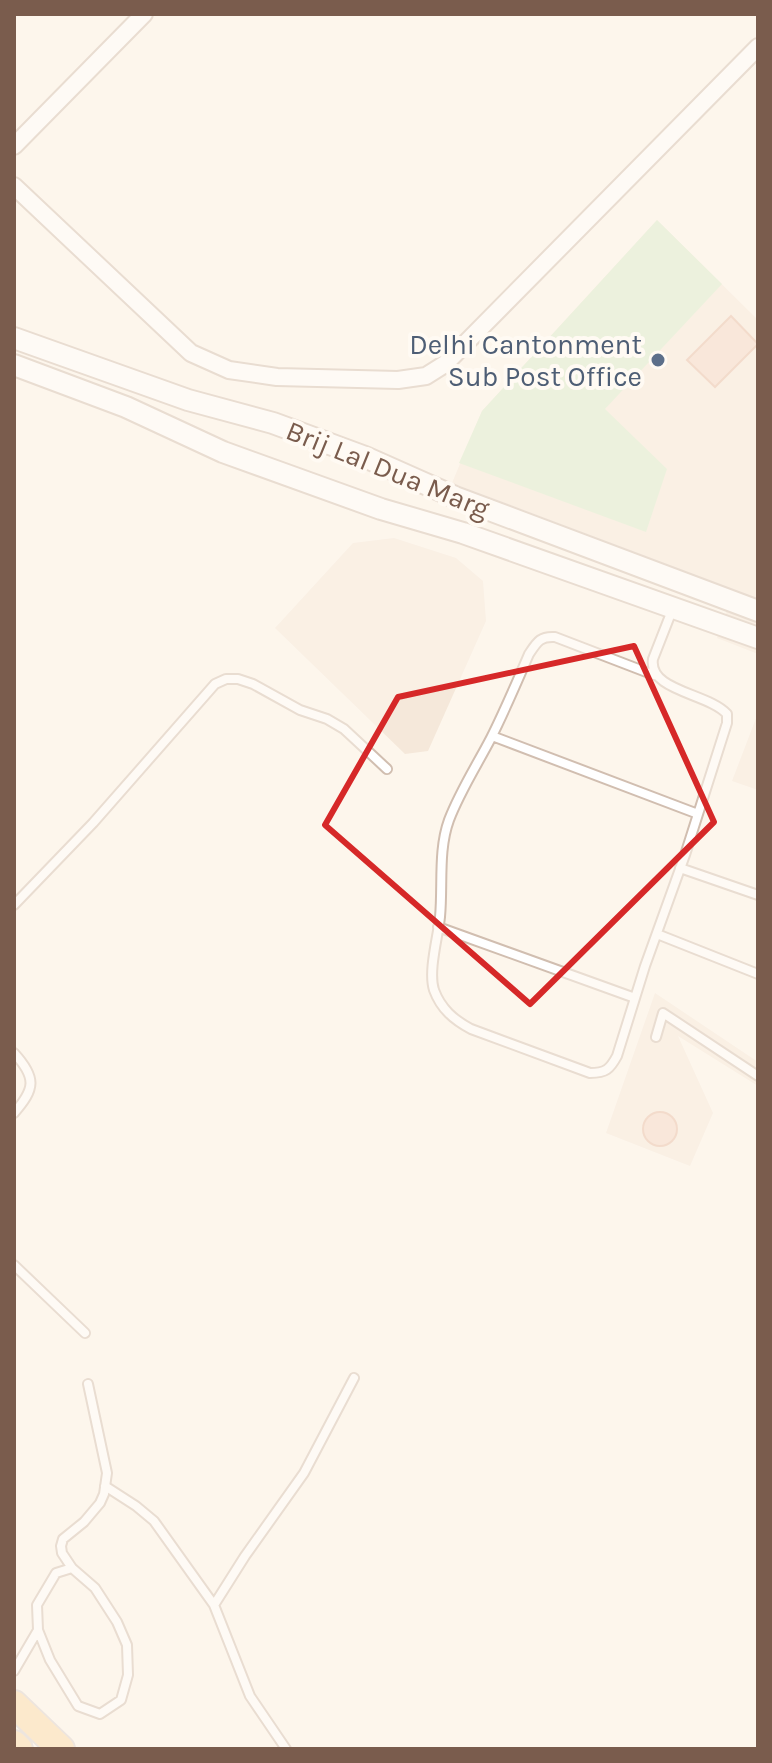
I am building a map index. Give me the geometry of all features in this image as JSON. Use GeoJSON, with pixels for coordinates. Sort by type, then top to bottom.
{"type":"FeatureCollection","features":[{"type":"Feature","properties":{"kind":"main road"},"geometry":{"type":"LineString","coordinates":[[14,1704],[61,1749]]}},
{"type":"Feature","properties":{"kind":"main road"},"geometry":{"type":"LineString","coordinates":[[14,1744],[19,1749]]}},
{"type":"Feature","properties":{"kind":"street"},"geometry":{"type":"LineString","coordinates":[[14,146],[144,14]]}},
{"type":"Feature","properties":{"kind":"street"},"geometry":{"type":"LineString","coordinates":[[14,186],[191,353],[229,370],[277,377],[384,380],[426,376],[445,364],[758,47]]}},
{"type":"Feature","properties":{"kind":"street","name":"Brij Lal Dua Marg"},"geometry":{"type":"LineString","coordinates":[[14,338],[188,400],[273,423],[352,452],[455,497],[758,611]]}},
{"type":"Feature","properties":{"kind":"street","name":"Brij Lal Dua Marg"},"geometry":{"type":"LineString","coordinates":[[14,365],[126,407],[223,452],[758,638]]}},
{"type":"Feature","properties":{"kind":"lane"},"geometry":{"type":"LineString","coordinates":[[654,675],[653,659],[673,608]]}},
{"type":"Feature","properties":{"kind":"lane"},"geometry":{"type":"LineString","coordinates":[[546,636],[654,675],[665,684],[712,702],[727,714],[727,723],[698,814],[617,1056],[611,1068],[602,1073],[590,1073],[471,1029],[449,1015],[434,989],[445,835],[463,791],[492,736],[529,654],[536,643],[546,636]]}},
{"type":"Feature","properties":{"kind":"lane"},"geometry":{"type":"LineString","coordinates":[[14,905],[93,823],[215,684],[226,679],[253,684],[300,710],[327,719],[344,729],[387,769]]}},
{"type":"Feature","properties":{"kind":"lane"},"geometry":{"type":"LineString","coordinates":[[492,736],[698,814]]}},
{"type":"Feature","properties":{"kind":"lane"},"geometry":{"type":"LineString","coordinates":[[680,868],[758,895]]}},
{"type":"Feature","properties":{"kind":"lane"},"geometry":{"type":"LineString","coordinates":[[438,927],[635,998]]}},
{"type":"Feature","properties":{"kind":"lane"},"geometry":{"type":"LineString","coordinates":[[657,934],[758,974]]}},
{"type":"Feature","properties":{"kind":"lane"},"geometry":{"type":"LineString","coordinates":[[656,1037],[663,1013],[758,1076]]}},
{"type":"Feature","properties":{"kind":"lane"},"geometry":{"type":"LineString","coordinates":[[14,1053],[29,1075],[32,1086],[27,1098],[14,1113]]}},
{"type":"Feature","properties":{"kind":"lane"},"geometry":{"type":"LineString","coordinates":[[14,1265],[85,1333]]}},
{"type":"Feature","properties":{"kind":"lane"},"geometry":{"type":"LineString","coordinates":[[214,1605],[304,1473],[354,1378]]}},
{"type":"Feature","properties":{"kind":"lane"},"geometry":{"type":"LineString","coordinates":[[72,1568],[56,1573],[37,1605],[38,1630],[50,1660],[78,1706],[100,1714],[121,1700],[128,1675],[127,1645],[117,1622],[95,1588],[72,1568],[61,1546],[63,1539],[84,1522],[100,1503],[105,1486],[107,1473],[88,1384]]}},
{"type":"Feature","properties":{"kind":"lane"},"geometry":{"type":"LineString","coordinates":[[105,1486],[154,1521],[214,1605],[250,1696],[286,1749]]}},
{"type":"Feature","properties":{"kind":"lane"},"geometry":{"type":"LineString","coordinates":[[14,1671],[38,1630]]}},
{"type":"Feature","properties":{"kind":"highlighted area"},"geometry":{"type":"Polygon","coordinates":[[[634,646],[714,822],[530,1004],[325,825],[398,697],[634,646]]]}},
{"type":"Feature","properties":{"kind":"shaded area"},"geometry":{"type":"Polygon","coordinates":[[[657,220],[758,320],[758,654],[717,638],[734,590],[452,483],[482,411],[657,220]]]}},
{"type":"Feature","properties":{"kind":"shaded area"},"geometry":{"type":"Polygon","coordinates":[[[394,538],[456,558],[483,581],[486,621],[428,751],[405,754],[275,628],[353,543],[394,538]]]}},
{"type":"Feature","properties":{"kind":"shaded area"},"geometry":{"type":"Polygon","coordinates":[[[758,713],[758,790],[732,781],[758,713]]]}},
{"type":"Feature","properties":{"kind":"shaded area"},"geometry":{"type":"Polygon","coordinates":[[[655,993],[758,1062],[758,1086],[678,1036],[713,1113],[690,1166],[606,1133],[655,993]]]}},
{"type":"Feature","properties":{"kind":"green space"},"geometry":{"type":"Polygon","coordinates":[[[657,220],[722,284],[605,409],[667,469],[646,532],[459,463],[482,411],[657,220]]]}},
{"type":"Feature","properties":{"kind":"building"},"geometry":{"type":"Polygon","coordinates":[[[731,316],[758,344],[715,387],[687,360],[731,316]]]}},
{"type":"Feature","properties":{"kind":"building"},"geometry":{"type":"Polygon","coordinates":[[[660,1112],[672,1117],[677,1129],[672,1141],[660,1146],[648,1141],[643,1129],[648,1117],[660,1112]]]}},
{"type":"Feature","properties":{"kind":"place","name":"Delhi Cantonment Sub Post Office"},"geometry":{"type":"Point","coordinates":[658,360]}}]}
